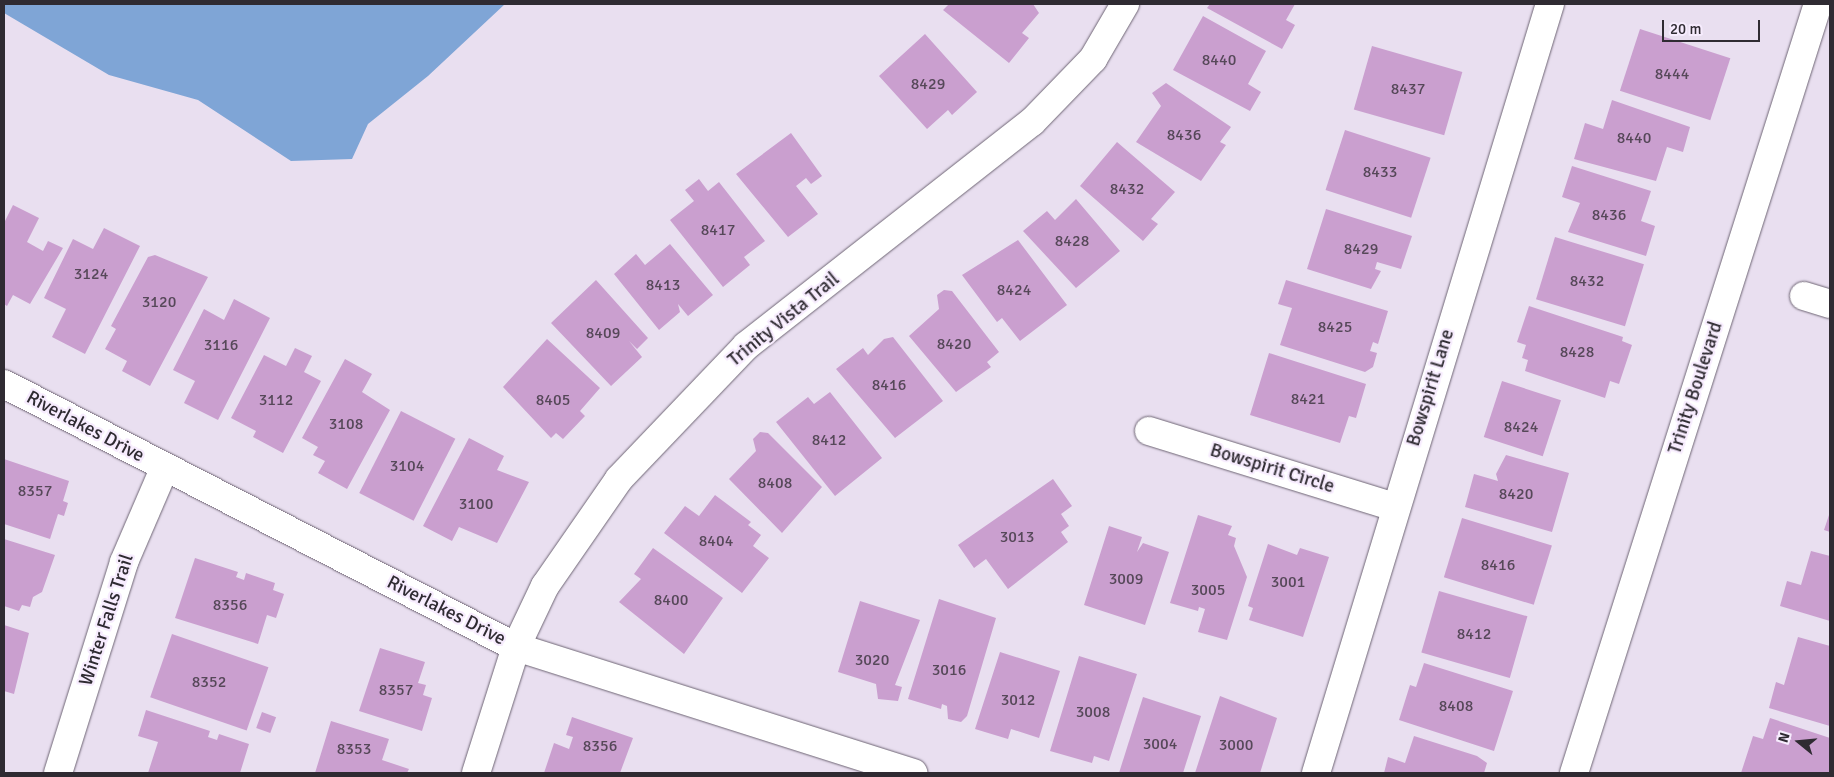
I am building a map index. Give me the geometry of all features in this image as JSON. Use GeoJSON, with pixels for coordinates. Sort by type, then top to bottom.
{"type":"FeatureCollection","features":[{"type":"Feature","properties":{"kind":"street","name":"Trinity Vista Trail"},"geometry":{"type":"LineString","coordinates":[[476,773],[516,647],[545,586],[619,479],[746,346],[1032,122],[1093,59],[1125,4]]}},
{"type":"Feature","properties":{"kind":"street","name":"Bowspirit Lane"},"geometry":{"type":"LineString","coordinates":[[1316,773],[1395,507],[1550,4]]}},
{"type":"Feature","properties":{"kind":"street","name":"Trinity Boulevard"},"geometry":{"type":"LineString","coordinates":[[1574,773],[1818,4]]}},
{"type":"Feature","properties":{"kind":"street"},"geometry":{"type":"LineString","coordinates":[[1804,296],[1830,304]]}},
{"type":"Feature","properties":{"kind":"street","name":"Riverlakes Drive"},"geometry":{"type":"LineString","coordinates":[[4,384],[164,470],[516,647],[903,771]]}},
{"type":"Feature","properties":{"kind":"street","name":"Bowspirit Circle"},"geometry":{"type":"LineString","coordinates":[[1149,431],[1395,507]]}},
{"type":"Feature","properties":{"kind":"street","name":"Winter Falls Trail"},"geometry":{"type":"LineString","coordinates":[[58,773],[124,562],[164,470]]}},
{"type":"Feature","properties":{"kind":"water"},"geometry":{"type":"Polygon","coordinates":[[[4,4],[505,4],[428,76],[368,124],[352,159],[291,161],[198,100],[109,75],[4,13],[4,4]]]}},
{"type":"Feature","properties":{"kind":"building"},"geometry":{"type":"Polygon","coordinates":[[[949,4],[1033,4],[1039,13],[1022,33],[1029,38],[1009,63],[943,10],[949,4]]]}},
{"type":"Feature","properties":{"kind":"building"},"geometry":{"type":"Polygon","coordinates":[[[1210,4],[1295,4],[1286,20],[1295,25],[1282,49],[1207,8],[1210,4]]]}},
{"type":"Feature","properties":{"kind":"building"},"geometry":{"type":"Polygon","coordinates":[[[1203,16],[1266,51],[1248,84],[1261,92],[1250,111],[1173,70],[1203,16]]]}},
{"type":"Feature","properties":{"kind":"building"},"geometry":{"type":"Polygon","coordinates":[[[1640,29],[1730,58],[1710,120],[1620,91],[1640,29]]]}},
{"type":"Feature","properties":{"kind":"building"},"geometry":{"type":"Polygon","coordinates":[[[925,34],[977,92],[952,115],[948,110],[927,129],[879,76],[925,34]]]}},
{"type":"Feature","properties":{"kind":"building"},"geometry":{"type":"Polygon","coordinates":[[[1372,46],[1462,72],[1444,135],[1354,109],[1372,46]]]}},
{"type":"Feature","properties":{"kind":"building"},"geometry":{"type":"Polygon","coordinates":[[[1166,83],[1231,127],[1220,142],[1226,145],[1201,181],[1136,142],[1161,106],[1152,93],[1166,83]]]}},
{"type":"Feature","properties":{"kind":"building"},"geometry":{"type":"Polygon","coordinates":[[[1612,100],[1690,127],[1683,152],[1667,147],[1656,181],[1574,159],[1585,123],[1603,129],[1612,100]]]}},
{"type":"Feature","properties":{"kind":"building"},"geometry":{"type":"Polygon","coordinates":[[[1345,130],[1431,158],[1411,218],[1326,190],[1345,130]]]}},
{"type":"Feature","properties":{"kind":"building"},"geometry":{"type":"Polygon","coordinates":[[[791,133],[822,176],[811,184],[806,178],[796,186],[818,214],[788,237],[736,174],[791,133]]]}},
{"type":"Feature","properties":{"kind":"building"},"geometry":{"type":"Polygon","coordinates":[[[1117,142],[1175,192],[1151,219],[1158,224],[1143,241],[1080,186],[1117,142]]]}},
{"type":"Feature","properties":{"kind":"building"},"geometry":{"type":"Polygon","coordinates":[[[1572,166],[1651,191],[1641,221],[1655,226],[1646,256],[1568,232],[1580,203],[1562,197],[1572,166]]]}},
{"type":"Feature","properties":{"kind":"building"},"geometry":{"type":"Polygon","coordinates":[[[699,179],[708,191],[719,182],[765,241],[744,257],[750,265],[723,287],[670,220],[694,201],[685,190],[699,179]]]}},
{"type":"Feature","properties":{"kind":"building"},"geometry":{"type":"Polygon","coordinates":[[[1076,199],[1120,251],[1076,288],[1023,231],[1047,211],[1055,220],[1076,199]]]}},
{"type":"Feature","properties":{"kind":"building"},"geometry":{"type":"Polygon","coordinates":[[[13,205],[39,218],[27,242],[43,251],[48,241],[63,248],[30,304],[13,295],[7,306],[4,304],[4,223],[13,205]]]}},
{"type":"Feature","properties":{"kind":"building"},"geometry":{"type":"Polygon","coordinates":[[[1326,209],[1412,236],[1401,269],[1377,262],[1375,269],[1381,271],[1371,289],[1307,269],[1326,209]]]}},
{"type":"Feature","properties":{"kind":"building"},"geometry":{"type":"Polygon","coordinates":[[[104,228],[140,246],[85,354],[52,337],[66,309],[44,298],[73,239],[93,249],[104,228]]]}},
{"type":"Feature","properties":{"kind":"building"},"geometry":{"type":"Polygon","coordinates":[[[1555,237],[1644,264],[1625,326],[1536,299],[1555,237]]]}},
{"type":"Feature","properties":{"kind":"building"},"geometry":{"type":"Polygon","coordinates":[[[1018,240],[1067,305],[1020,341],[1002,318],[997,322],[962,275],[1018,240]]]}},
{"type":"Feature","properties":{"kind":"building"},"geometry":{"type":"Polygon","coordinates":[[[670,244],[713,295],[688,316],[678,304],[680,312],[659,330],[614,274],[636,254],[645,265],[670,244]]]}},
{"type":"Feature","properties":{"kind":"building"},"geometry":{"type":"Polygon","coordinates":[[[155,255],[208,277],[150,386],[122,371],[127,361],[105,349],[116,329],[111,326],[148,257],[155,255]]]}},
{"type":"Feature","properties":{"kind":"building"},"geometry":{"type":"Polygon","coordinates":[[[596,280],[648,338],[637,349],[629,341],[642,357],[611,386],[551,323],[596,280]]]}},
{"type":"Feature","properties":{"kind":"building"},"geometry":{"type":"Polygon","coordinates":[[[1286,280],[1388,311],[1378,344],[1373,342],[1370,351],[1377,353],[1373,367],[1365,372],[1280,345],[1292,308],[1278,304],[1286,280]]]}},
{"type":"Feature","properties":{"kind":"building"},"geometry":{"type":"Polygon","coordinates":[[[944,290],[952,291],[999,352],[987,362],[991,367],[956,392],[909,336],[939,309],[937,295],[944,290]]]}},
{"type":"Feature","properties":{"kind":"building"},"geometry":{"type":"Polygon","coordinates":[[[234,299],[270,318],[218,420],[184,403],[195,381],[173,370],[204,309],[224,320],[234,299]]]}},
{"type":"Feature","properties":{"kind":"building"},"geometry":{"type":"Polygon","coordinates":[[[1529,306],[1623,337],[1622,341],[1632,345],[1619,384],[1610,381],[1605,398],[1525,371],[1528,360],[1522,358],[1526,345],[1517,342],[1529,306]]]}},
{"type":"Feature","properties":{"kind":"building"},"geometry":{"type":"Polygon","coordinates":[[[893,337],[943,401],[895,438],[836,369],[863,348],[868,355],[884,339],[893,337]]]}},
{"type":"Feature","properties":{"kind":"building"},"geometry":{"type":"Polygon","coordinates":[[[547,339],[600,388],[580,411],[585,416],[563,439],[556,433],[551,438],[503,387],[547,339]]]}},
{"type":"Feature","properties":{"kind":"building"},"geometry":{"type":"Polygon","coordinates":[[[295,348],[312,356],[304,372],[321,381],[283,453],[253,437],[256,431],[231,418],[264,355],[286,366],[295,348]]]}},
{"type":"Feature","properties":{"kind":"building"},"geometry":{"type":"Polygon","coordinates":[[[1269,353],[1366,384],[1356,418],[1349,416],[1340,443],[1250,415],[1269,353]]]}},
{"type":"Feature","properties":{"kind":"building"},"geometry":{"type":"Polygon","coordinates":[[[345,359],[372,374],[362,392],[390,410],[347,489],[318,473],[325,461],[313,455],[318,447],[302,438],[345,359]]]}},
{"type":"Feature","properties":{"kind":"building"},"geometry":{"type":"Polygon","coordinates":[[[1502,381],[1561,400],[1543,456],[1484,437],[1502,381]]]}},
{"type":"Feature","properties":{"kind":"building"},"geometry":{"type":"Polygon","coordinates":[[[830,392],[882,458],[835,496],[776,422],[808,397],[814,404],[830,392]]]}},
{"type":"Feature","properties":{"kind":"building"},"geometry":{"type":"Polygon","coordinates":[[[401,411],[455,439],[414,521],[359,493],[401,411]]]}},
{"type":"Feature","properties":{"kind":"building"},"geometry":{"type":"Polygon","coordinates":[[[760,432],[768,433],[822,487],[782,533],[729,479],[756,451],[753,439],[760,432]]]}},
{"type":"Feature","properties":{"kind":"building"},"geometry":{"type":"Polygon","coordinates":[[[469,438],[504,456],[497,470],[529,482],[497,543],[459,527],[452,541],[423,526],[469,438]]]}},
{"type":"Feature","properties":{"kind":"building"},"geometry":{"type":"Polygon","coordinates":[[[1506,455],[1569,473],[1552,532],[1465,507],[1474,474],[1498,481],[1496,474],[1506,455]]]}},
{"type":"Feature","properties":{"kind":"building"},"geometry":{"type":"Polygon","coordinates":[[[4,459],[69,481],[63,501],[68,503],[64,516],[58,514],[50,539],[4,524],[4,459]]]}},
{"type":"Feature","properties":{"kind":"building"},"geometry":{"type":"Polygon","coordinates":[[[1053,479],[1072,506],[1061,514],[1069,526],[1061,532],[1068,542],[1008,589],[986,559],[974,568],[958,545],[1053,479]]]}},
{"type":"Feature","properties":{"kind":"building"},"geometry":{"type":"Polygon","coordinates":[[[715,495],[751,522],[748,525],[761,535],[753,546],[769,558],[742,593],[664,533],[685,506],[699,516],[715,495]]]}},
{"type":"Feature","properties":{"kind":"building"},"geometry":{"type":"Polygon","coordinates":[[[1830,512],[1830,532],[1824,530],[1830,512]]]}},
{"type":"Feature","properties":{"kind":"building"},"geometry":{"type":"Polygon","coordinates":[[[1198,515],[1232,526],[1228,535],[1236,538],[1234,546],[1247,577],[1227,640],[1198,632],[1205,609],[1199,607],[1198,611],[1170,603],[1198,515]]]}},
{"type":"Feature","properties":{"kind":"building"},"geometry":{"type":"Polygon","coordinates":[[[1462,518],[1552,545],[1534,605],[1444,577],[1462,518]]]}},
{"type":"Feature","properties":{"kind":"building"},"geometry":{"type":"Polygon","coordinates":[[[1109,526],[1142,537],[1137,552],[1143,543],[1169,552],[1145,625],[1084,605],[1109,526]]]}},
{"type":"Feature","properties":{"kind":"building"},"geometry":{"type":"Polygon","coordinates":[[[4,539],[55,555],[42,592],[33,597],[30,607],[22,605],[19,611],[4,606],[4,539]]]}},
{"type":"Feature","properties":{"kind":"building"},"geometry":{"type":"Polygon","coordinates":[[[1268,544],[1297,555],[1300,548],[1329,557],[1303,637],[1249,620],[1253,608],[1248,606],[1268,544]]]}},
{"type":"Feature","properties":{"kind":"building"},"geometry":{"type":"Polygon","coordinates":[[[653,548],[723,598],[684,654],[619,602],[641,579],[634,574],[653,548]]]}},
{"type":"Feature","properties":{"kind":"building"},"geometry":{"type":"Polygon","coordinates":[[[1811,551],[1830,556],[1830,621],[1780,606],[1787,581],[1801,585],[1811,551]]]}},
{"type":"Feature","properties":{"kind":"building"},"geometry":{"type":"Polygon","coordinates":[[[195,558],[238,572],[236,577],[244,580],[246,573],[275,583],[273,590],[284,594],[276,618],[267,615],[258,644],[175,618],[195,558]]]}},
{"type":"Feature","properties":{"kind":"building"},"geometry":{"type":"Polygon","coordinates":[[[1439,591],[1527,616],[1510,678],[1421,653],[1439,591]]]}},
{"type":"Feature","properties":{"kind":"building"},"geometry":{"type":"Polygon","coordinates":[[[939,599],[996,618],[967,716],[961,722],[948,719],[947,706],[942,704],[941,709],[908,699],[939,599]]]}},
{"type":"Feature","properties":{"kind":"building"},"geometry":{"type":"Polygon","coordinates":[[[860,601],[920,620],[895,685],[902,687],[898,701],[878,699],[876,684],[838,672],[860,601]]]}},
{"type":"Feature","properties":{"kind":"building"},"geometry":{"type":"Polygon","coordinates":[[[4,625],[29,633],[14,694],[4,691],[4,625]]]}},
{"type":"Feature","properties":{"kind":"building"},"geometry":{"type":"Polygon","coordinates":[[[172,634],[268,667],[247,731],[150,697],[172,634]]]}},
{"type":"Feature","properties":{"kind":"building"},"geometry":{"type":"Polygon","coordinates":[[[1798,637],[1830,646],[1830,726],[1769,708],[1776,682],[1784,685],[1798,637]]]}},
{"type":"Feature","properties":{"kind":"building"},"geometry":{"type":"Polygon","coordinates":[[[380,648],[425,662],[418,683],[426,685],[423,695],[432,698],[422,731],[359,711],[380,648]]]}},
{"type":"Feature","properties":{"kind":"building"},"geometry":{"type":"Polygon","coordinates":[[[1000,652],[1060,671],[1039,738],[1011,729],[1008,739],[975,729],[1000,652]]]}},
{"type":"Feature","properties":{"kind":"building"},"geometry":{"type":"Polygon","coordinates":[[[1079,656],[1137,674],[1109,761],[1094,756],[1092,763],[1050,751],[1079,656]]]}},
{"type":"Feature","properties":{"kind":"building"},"geometry":{"type":"Polygon","coordinates":[[[1424,663],[1513,691],[1494,751],[1399,720],[1410,685],[1416,687],[1424,663]]]}},
{"type":"Feature","properties":{"kind":"building"},"geometry":{"type":"Polygon","coordinates":[[[1220,696],[1277,718],[1260,773],[1195,773],[1220,696]]]}},
{"type":"Feature","properties":{"kind":"building"},"geometry":{"type":"Polygon","coordinates":[[[1143,697],[1201,716],[1183,773],[1119,773],[1143,697]]]}},
{"type":"Feature","properties":{"kind":"building"},"geometry":{"type":"Polygon","coordinates":[[[146,710],[210,731],[208,737],[217,740],[219,734],[249,744],[240,773],[148,773],[158,742],[138,736],[146,710]]]}},
{"type":"Feature","properties":{"kind":"building"},"geometry":{"type":"Polygon","coordinates":[[[262,712],[276,717],[270,733],[256,728],[262,712]]]}},
{"type":"Feature","properties":{"kind":"building"},"geometry":{"type":"Polygon","coordinates":[[[572,717],[633,738],[620,773],[544,773],[554,743],[569,749],[573,737],[566,735],[572,717]]]}},
{"type":"Feature","properties":{"kind":"building"},"geometry":{"type":"Polygon","coordinates":[[[1770,718],[1830,738],[1830,773],[1741,773],[1753,736],[1763,739],[1770,718]]]}},
{"type":"Feature","properties":{"kind":"building"},"geometry":{"type":"Polygon","coordinates":[[[331,721],[389,739],[382,760],[409,769],[407,773],[315,773],[331,721]]]}},
{"type":"Feature","properties":{"kind":"building"},"geometry":{"type":"Polygon","coordinates":[[[1414,736],[1477,756],[1487,763],[1484,773],[1384,773],[1388,757],[1405,763],[1414,736]]]}}]}
